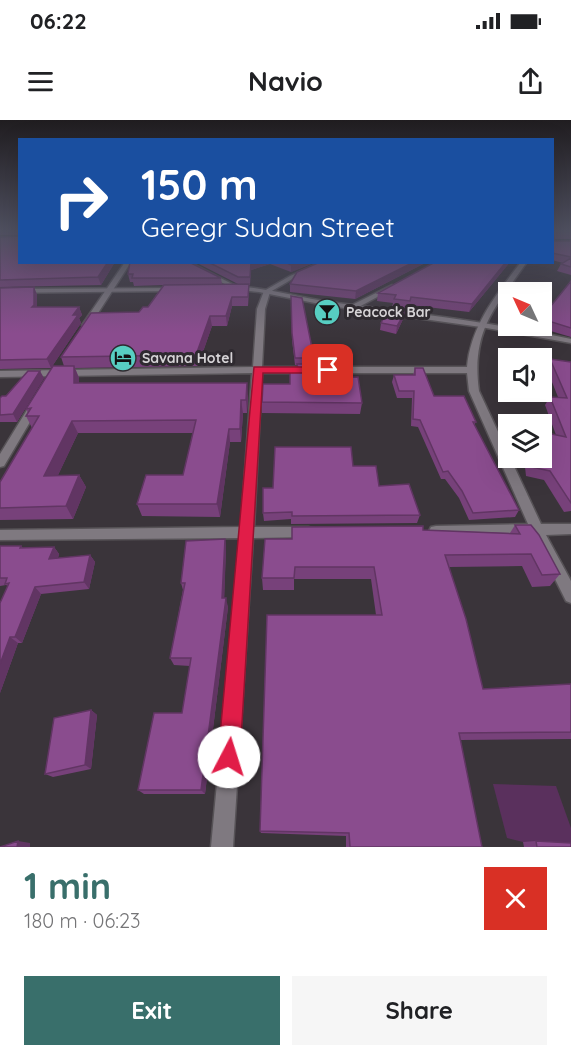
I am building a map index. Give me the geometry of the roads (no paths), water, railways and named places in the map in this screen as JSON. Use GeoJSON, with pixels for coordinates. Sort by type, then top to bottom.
{"type":"FeatureCollection","features":[{"type":"Feature","properties":{"kind":"street"},"geometry":{"type":"LineString","coordinates":[[78,337],[126,265]]}},
{"type":"Feature","properties":{"kind":"street"},"geometry":{"type":"LineString","coordinates":[[189,265],[237,288]]}},
{"type":"Feature","properties":{"kind":"street"},"geometry":{"type":"LineString","coordinates":[[222,847],[248,533],[261,309],[267,291],[292,277],[322,265]]}},
{"type":"Feature","properties":{"kind":"street"},"geometry":{"type":"LineString","coordinates":[[522,265],[481,322],[470,370],[474,391],[537,530],[571,596]]}},
{"type":"Feature","properties":{"kind":"street"},"geometry":{"type":"LineString","coordinates":[[352,307],[401,282]]}},
{"type":"Feature","properties":{"kind":"street"},"geometry":{"type":"LineString","coordinates":[[214,289],[237,288],[267,291],[302,300],[481,322],[571,341]]}},
{"type":"Feature","properties":{"kind":"street"},"geometry":{"type":"LineString","coordinates":[[0,291],[190,289]]}},
{"type":"Feature","properties":{"kind":"street"},"geometry":{"type":"LineString","coordinates":[[0,463],[60,365]]}},
{"type":"Feature","properties":{"kind":"street"},"geometry":{"type":"LineString","coordinates":[[0,375],[49,383],[258,370],[470,370]]}},
{"type":"Feature","properties":{"kind":"street"},"geometry":{"type":"LineString","coordinates":[[421,531],[571,529]]}},
{"type":"Feature","properties":{"kind":"street"},"geometry":{"type":"LineString","coordinates":[[0,535],[317,532]]}},
{"type":"Feature","properties":{"kind":"place","name":"Peacock Bar"},"geometry":{"type":"Point","coordinates":[327,312]}},
{"type":"Feature","properties":{"kind":"place","name":"Savana Hotel"},"geometry":{"type":"Point","coordinates":[123,358]}}]}
